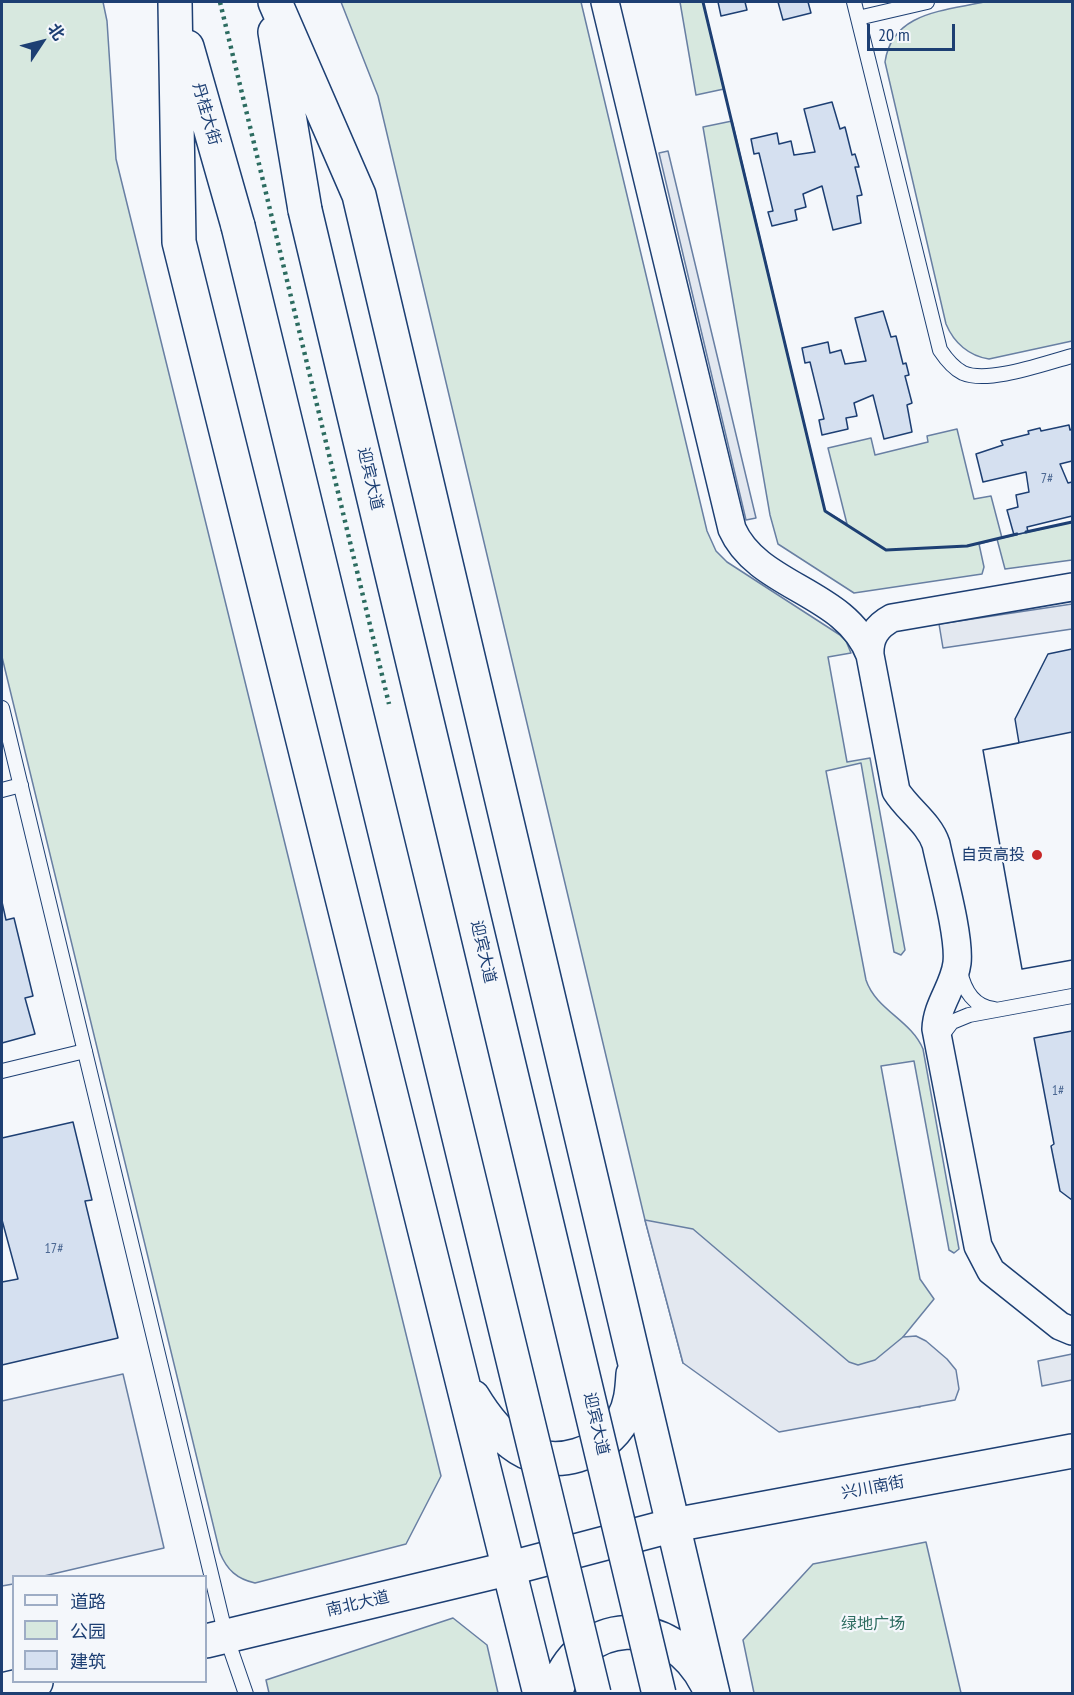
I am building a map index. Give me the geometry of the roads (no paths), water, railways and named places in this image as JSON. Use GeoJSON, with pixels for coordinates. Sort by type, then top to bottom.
{"type":"FeatureCollection","features":[{"type":"Feature","properties":{"kind":"main road"},"geometry":{"type":"LineString","coordinates":[[175,2],[179,242],[511,1568],[540,1694]]}},
{"type":"Feature","properties":{"kind":"main road","name":"丹桂大街"},"geometry":{"type":"LineString","coordinates":[[175,2],[238,226],[594,1694]]}},
{"type":"Feature","properties":{"kind":"main road","name":"迎宾大道"},"geometry":{"type":"LineString","coordinates":[[269,2],[305,210],[659,1694]]}},
{"type":"Feature","properties":{"kind":"main road"},"geometry":{"type":"LineString","coordinates":[[275,2],[358,195],[713,1694]]}},
{"type":"Feature","properties":{"kind":"main road"},"geometry":{"type":"LineString","coordinates":[[464,1383],[485,1417],[521,1449],[548,1458],[562,1459],[586,1453],[610,1438],[624,1418],[632,1395],[634,1355]]}},
{"type":"Feature","properties":{"kind":"main road","name":"兴川南街"},"geometry":{"type":"LineString","coordinates":[[511,1568],[674,1525],[1072,1451]]}},
{"type":"Feature","properties":{"kind":"main road","name":"南北大道"},"geometry":{"type":"LineString","coordinates":[[216,1638],[511,1568]]}},
{"type":"Feature","properties":{"kind":"main road"},"geometry":{"type":"LineString","coordinates":[[555,1694],[560,1676],[577,1654],[602,1638],[634,1630],[661,1637],[678,1647],[702,1674],[713,1694]]}},
{"type":"Feature","properties":{"kind":"main road"},"geometry":{"type":"LineString","coordinates":[[2,1690],[32,1683]]}},
{"type":"Feature","properties":{"kind":"street"},"geometry":{"type":"LineString","coordinates":[[605,2],[732,529],[747,554],[846,618],[860,634],[870,655]]}},
{"type":"Feature","properties":{"kind":"street"},"geometry":{"type":"LineString","coordinates":[[846,618],[864,621],[1072,587]]}},
{"type":"Feature","properties":{"kind":"street"},"geometry":{"type":"LineString","coordinates":[[903,615],[892,618],[877,629],[870,641],[870,655],[892,777],[904,805],[933,835],[956,948],[956,970],[937,1017],[938,1041],[978,1246],[991,1271],[1060,1326],[1072,1331]]}},
{"type":"Feature","properties":{"kind":"lane"},"geometry":{"type":"LineString","coordinates":[[854,2],[940,350],[957,368],[976,376],[992,375],[1072,356]]}},
{"type":"Feature","properties":{"kind":"lane"},"geometry":{"type":"LineString","coordinates":[[858,18],[927,2]]}},
{"type":"Feature","properties":{"kind":"lane"},"geometry":{"type":"LineString","coordinates":[[2,708],[86,1052],[202,1575]]}},
{"type":"Feature","properties":{"kind":"lane"},"geometry":{"type":"LineString","coordinates":[[2,790],[21,785]]}},
{"type":"Feature","properties":{"kind":"lane"},"geometry":{"type":"LineString","coordinates":[[956,948],[962,980],[968,993],[981,1006],[997,1010]]}},
{"type":"Feature","properties":{"kind":"lane"},"geometry":{"type":"LineString","coordinates":[[938,1041],[946,1027],[960,1018],[1072,996]]}},
{"type":"Feature","properties":{"kind":"lane"},"geometry":{"type":"LineString","coordinates":[[2,1071],[86,1052]]}},
{"type":"Feature","properties":{"kind":"lane"},"geometry":{"type":"LineString","coordinates":[[207,1597],[216,1638],[246,1694]]}},
{"type":"Feature","properties":{"kind":"place","name":"自贡高投"},"geometry":{"type":"Point","coordinates":[1037,855]}},
{"type":"Feature","properties":{"kind":"park label","name":"绿地广场"},"geometry":{"type":"Point","coordinates":[873,1624]}}]}
